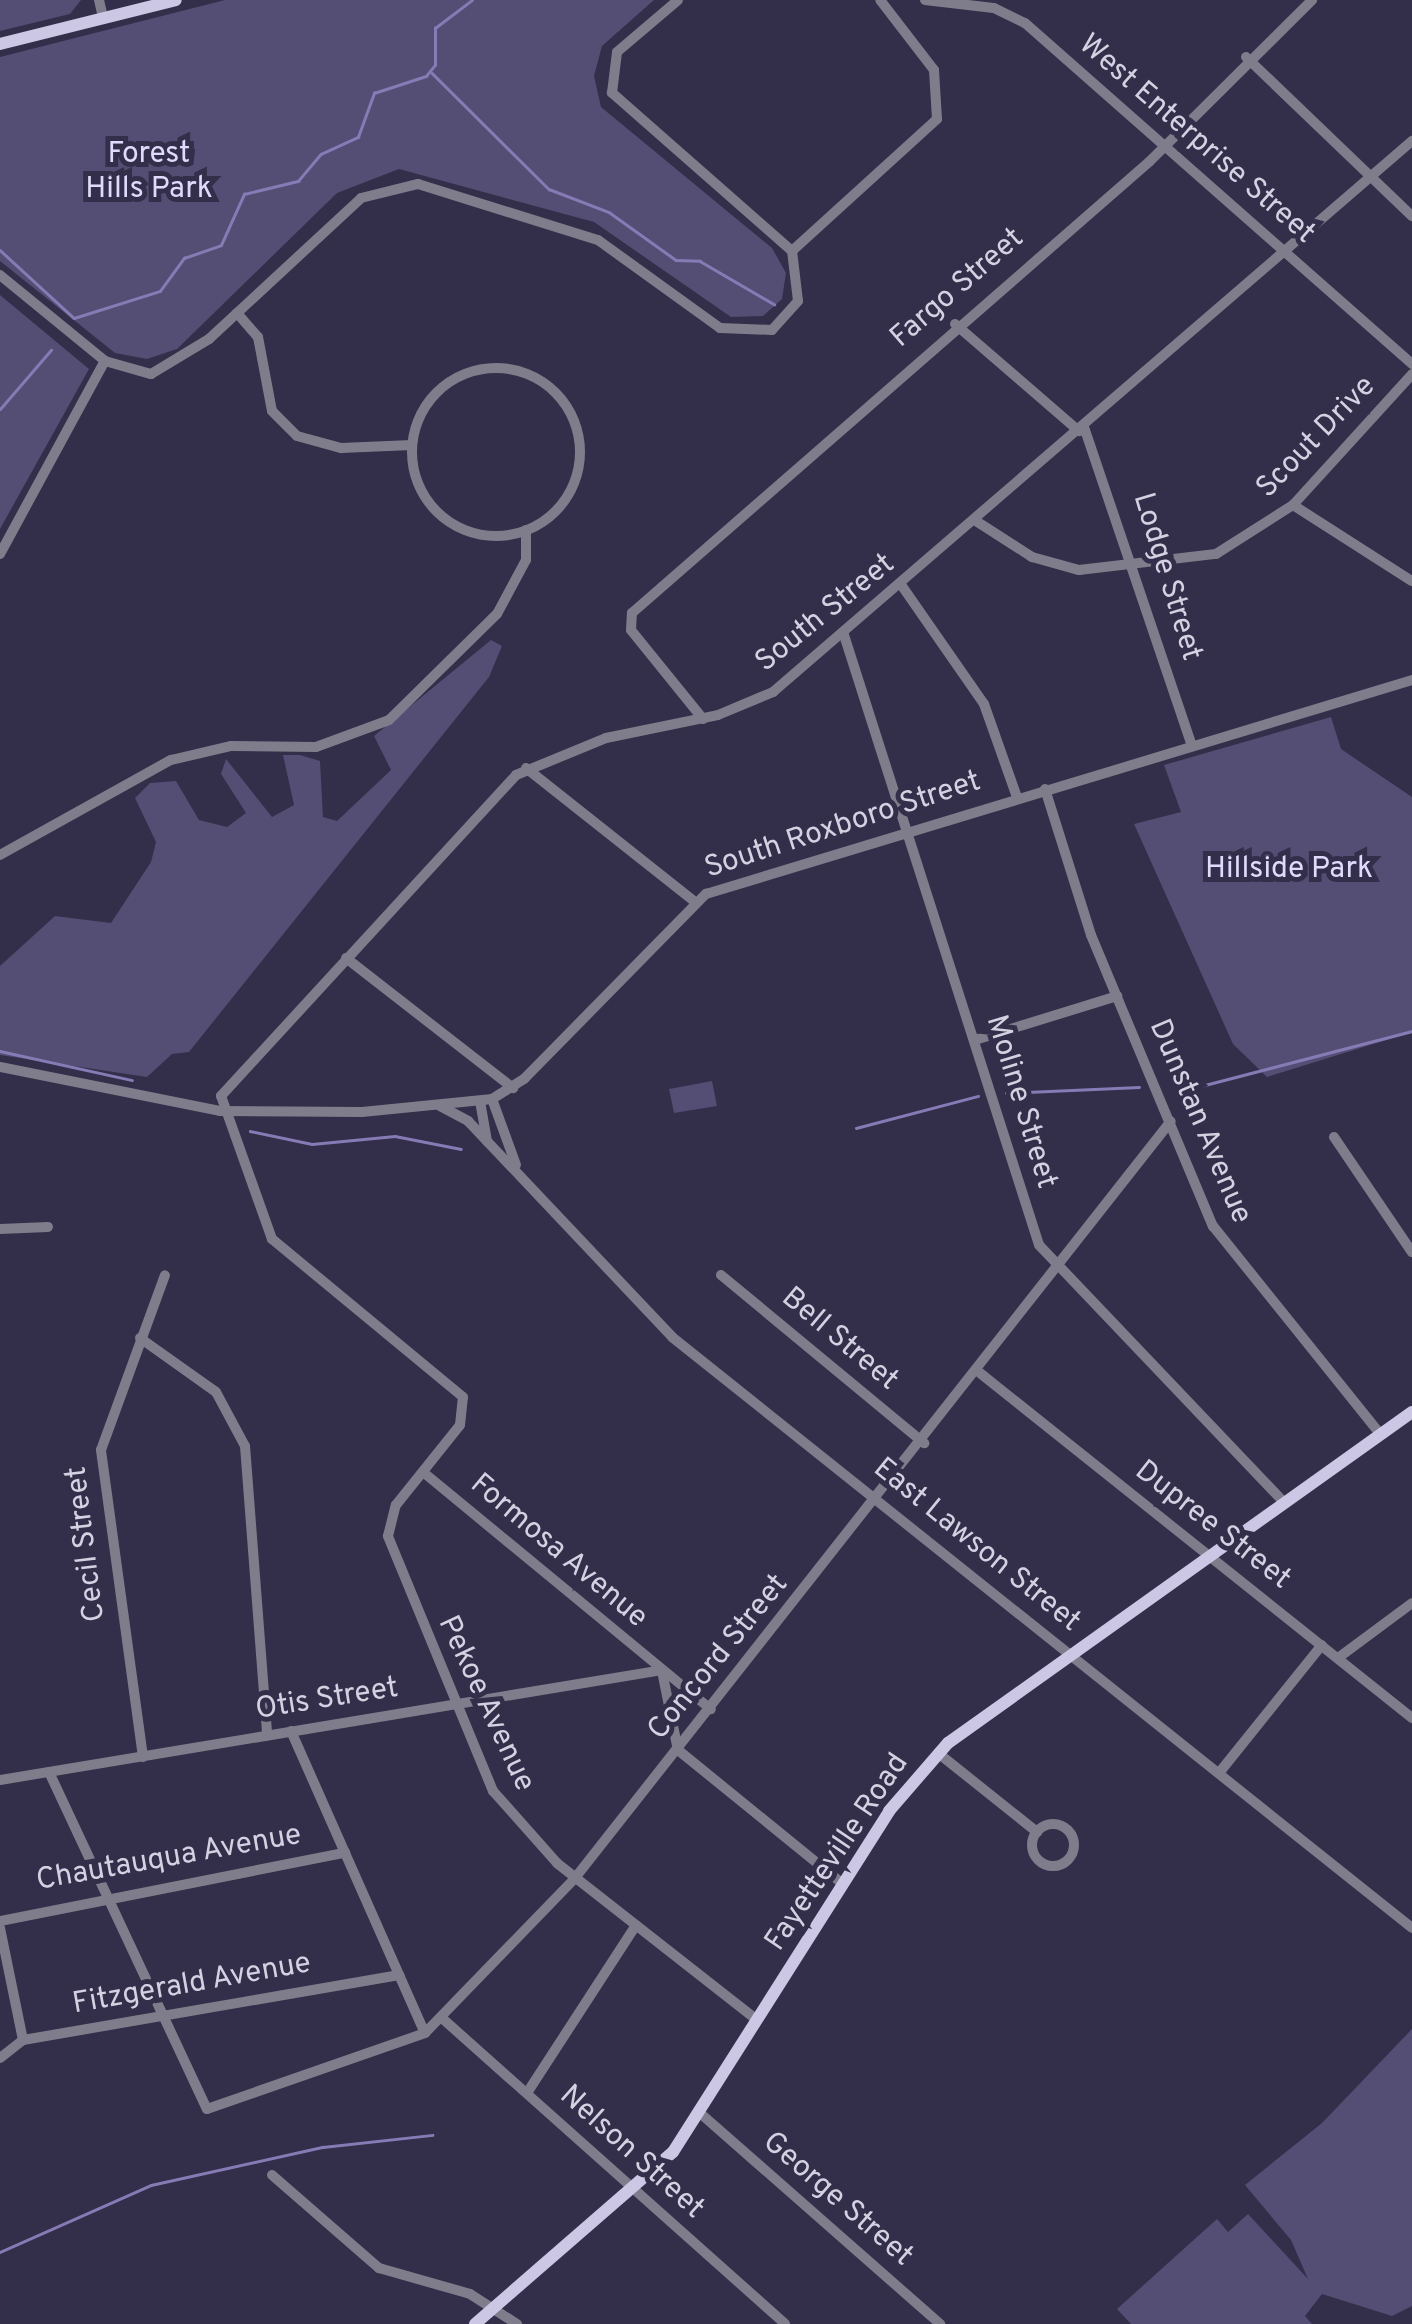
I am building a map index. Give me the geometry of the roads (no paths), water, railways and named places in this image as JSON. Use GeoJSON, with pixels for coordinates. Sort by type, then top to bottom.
{"type":"FeatureCollection","features":[{"type":"Feature","properties":{"kind":"main road"},"geometry":{"type":"LineString","coordinates":[[0,44],[176,0]]}},
{"type":"Feature","properties":{"kind":"main road","name":"Fayetteville Road"},"geometry":{"type":"LineString","coordinates":[[476,2324],[636,2192],[700,2113],[843,1884],[938,1753],[1070,1653],[1412,1412]]}},
{"type":"Feature","properties":{"kind":"street"},"geometry":{"type":"LineString","coordinates":[[99,0],[104,18]]}},
{"type":"Feature","properties":{"kind":"street"},"geometry":{"type":"LineString","coordinates":[[0,275],[104,361],[158,373],[237,313],[338,216],[388,185],[428,186],[580,232],[734,333],[772,330],[794,310],[800,292],[792,251],[612,93],[617,52],[678,0]]}},
{"type":"Feature","properties":{"kind":"street"},"geometry":{"type":"LineString","coordinates":[[792,251],[937,119],[934,70],[880,0]]}},
{"type":"Feature","properties":{"kind":"street","name":"West Enterprise Street"},"geometry":{"type":"LineString","coordinates":[[925,0],[1019,18],[1412,364]]}},
{"type":"Feature","properties":{"kind":"street","name":"Fargo Street"},"geometry":{"type":"LineString","coordinates":[[703,719],[631,630],[632,613],[955,324],[1166,147],[1246,58],[1312,0]]}},
{"type":"Feature","properties":{"kind":"street"},"geometry":{"type":"LineString","coordinates":[[1246,58],[1412,216]]}},
{"type":"Feature","properties":{"kind":"street","name":"South Street"},"geometry":{"type":"LineString","coordinates":[[220,1111],[231,1080],[526,768],[621,733],[703,719],[773,692],[902,586],[1412,141]]}},
{"type":"Feature","properties":{"kind":"street"},"geometry":{"type":"LineString","coordinates":[[237,313],[258,337],[272,411],[297,436],[340,448],[412,445]]}},
{"type":"Feature","properties":{"kind":"street"},"geometry":{"type":"LineString","coordinates":[[955,324],[1081,429]]}},
{"type":"Feature","properties":{"kind":"street"},"geometry":{"type":"LineString","coordinates":[[0,554],[104,361]]}},
{"type":"Feature","properties":{"kind":"street"},"geometry":{"type":"LineString","coordinates":[[497,368],[545,383],[575,422],[580,459],[564,502],[526,530],[480,534],[445,518],[421,489],[412,445],[424,409],[460,376],[497,368]]}},
{"type":"Feature","properties":{"kind":"street","name":"Scout Drive"},"geometry":{"type":"LineString","coordinates":[[976,520],[1060,566],[1138,570],[1216,554],[1293,504],[1412,374]]}},
{"type":"Feature","properties":{"kind":"street","name":"Lodge Street"},"geometry":{"type":"LineString","coordinates":[[1081,429],[1138,570],[1192,746]]}},
{"type":"Feature","properties":{"kind":"street"},"geometry":{"type":"LineString","coordinates":[[1293,504],[1412,581]]}},
{"type":"Feature","properties":{"kind":"street"},"geometry":{"type":"LineString","coordinates":[[0,855],[172,760],[231,746],[316,747],[389,720],[497,614],[526,560],[526,530]]}},
{"type":"Feature","properties":{"kind":"street"},"geometry":{"type":"LineString","coordinates":[[902,586],[984,704],[1017,797]]}},
{"type":"Feature","properties":{"kind":"street","name":"Moline Street"},"geometry":{"type":"LineString","coordinates":[[844,635],[910,830],[1034,1234],[1284,1502]]}},
{"type":"Feature","properties":{"kind":"street","name":"South Roxboro Street"},"geometry":{"type":"LineString","coordinates":[[0,1067],[220,1111],[440,1106],[486,1100],[513,1088],[694,901],[1017,797],[1412,680]]}},
{"type":"Feature","properties":{"kind":"street"},"geometry":{"type":"LineString","coordinates":[[526,768],[694,901]]}},
{"type":"Feature","properties":{"kind":"street","name":"Dunstan Avenue"},"geometry":{"type":"LineString","coordinates":[[1045,789],[1117,996],[1231,1256],[1380,1434]]}},
{"type":"Feature","properties":{"kind":"street"},"geometry":{"type":"LineString","coordinates":[[346,958],[513,1088]]}},
{"type":"Feature","properties":{"kind":"street"},"geometry":{"type":"LineString","coordinates":[[975,1040],[1117,996]]}},
{"type":"Feature","properties":{"kind":"street"},"geometry":{"type":"LineString","coordinates":[[486,1100],[488,1142]]}},
{"type":"Feature","properties":{"kind":"street","name":"East Lawson Street"},"geometry":{"type":"LineString","coordinates":[[486,1100],[500,1138],[528,1182]]}},
{"type":"Feature","properties":{"kind":"street","name":"East Lawson Street"},"geometry":{"type":"LineString","coordinates":[[440,1106],[488,1142],[528,1182],[648,1316],[1412,1928]]}},
{"type":"Feature","properties":{"kind":"street","name":"Pekoe Avenue"},"geometry":{"type":"LineString","coordinates":[[220,1111],[272,1238],[459,1390],[464,1414],[391,1516],[390,1546],[455,1705],[504,1809],[576,1878],[758,2020]]}},
{"type":"Feature","properties":{"kind":"street","name":"Concord Street"},"geometry":{"type":"LineString","coordinates":[[159,2016],[194,2095],[214,2112],[425,2033],[444,2019],[576,1878],[980,1374],[1171,1121]]}},
{"type":"Feature","properties":{"kind":"street"},"geometry":{"type":"LineString","coordinates":[[1334,1137],[1412,1252]]}},
{"type":"Feature","properties":{"kind":"street"},"geometry":{"type":"LineString","coordinates":[[0,1228],[48,1227]]}},
{"type":"Feature","properties":{"kind":"street","name":"Cecil Street"},"geometry":{"type":"LineString","coordinates":[[143,1757],[100,1472],[108,1417],[165,1275]]}},
{"type":"Feature","properties":{"kind":"street","name":"Bell Street"},"geometry":{"type":"LineString","coordinates":[[721,1275],[924,1443]]}},
{"type":"Feature","properties":{"kind":"street"},"geometry":{"type":"LineString","coordinates":[[140,1338],[216,1392],[246,1446],[267,1735]]}},
{"type":"Feature","properties":{"kind":"street","name":"Dupree Street"},"geometry":{"type":"LineString","coordinates":[[980,1374],[1412,1718]]}},
{"type":"Feature","properties":{"kind":"street","name":"Formosa Avenue"},"geometry":{"type":"LineString","coordinates":[[422,1472],[710,1709]]}},
{"type":"Feature","properties":{"kind":"street"},"geometry":{"type":"LineString","coordinates":[[1338,1658],[1412,1603]]}},
{"type":"Feature","properties":{"kind":"street"},"geometry":{"type":"LineString","coordinates":[[1219,1773],[1322,1645]]}},
{"type":"Feature","properties":{"kind":"street"},"geometry":{"type":"LineString","coordinates":[[662,1670],[678,1750],[843,1884]]}},
{"type":"Feature","properties":{"kind":"street","name":"Otis Street"},"geometry":{"type":"LineString","coordinates":[[0,1780],[662,1670]]}},
{"type":"Feature","properties":{"kind":"street"},"geometry":{"type":"LineString","coordinates":[[290,1731],[425,2033]]}},
{"type":"Feature","properties":{"kind":"street"},"geometry":{"type":"LineString","coordinates":[[938,1753],[1037,1832],[1065,1828],[1071,1856],[1044,1864],[1033,1850],[1037,1832]]}},
{"type":"Feature","properties":{"kind":"street"},"geometry":{"type":"LineString","coordinates":[[49,1772],[159,2016]]}},
{"type":"Feature","properties":{"kind":"street","name":"Chautauqua Avenue"},"geometry":{"type":"LineString","coordinates":[[1,1918],[345,1854]]}},
{"type":"Feature","properties":{"kind":"street"},"geometry":{"type":"LineString","coordinates":[[527,2093],[636,1926]]}},
{"type":"Feature","properties":{"kind":"street"},"geometry":{"type":"LineString","coordinates":[[0,1928],[24,2040]]}},
{"type":"Feature","properties":{"kind":"street","name":"Fitzgerald Avenue"},"geometry":{"type":"LineString","coordinates":[[0,2058],[24,2040],[399,1974]]}},
{"type":"Feature","properties":{"kind":"street","name":"Nelson Street"},"geometry":{"type":"LineString","coordinates":[[444,2019],[785,2324]]}},
{"type":"Feature","properties":{"kind":"street","name":"George Street"},"geometry":{"type":"LineString","coordinates":[[700,2113],[940,2324]]}},
{"type":"Feature","properties":{"kind":"street"},"geometry":{"type":"LineString","coordinates":[[272,2175],[380,2268],[496,2308],[517,2324]]}},
{"type":"Feature","properties":{"kind":"waterway"},"geometry":{"type":"LineString","coordinates":[[0,250],[74,318],[160,291],[184,258],[221,245],[244,194],[298,181],[321,154],[358,137],[374,93],[426,76],[435,65],[435,28],[472,0]]}},
{"type":"Feature","properties":{"kind":"waterway"},"geometry":{"type":"LineString","coordinates":[[432,73],[549,189],[609,212],[676,260],[700,261],[774,304]]}},
{"type":"Feature","properties":{"kind":"waterway"},"geometry":{"type":"LineString","coordinates":[[0,409],[51,350]]}},
{"type":"Feature","properties":{"kind":"waterway"},"geometry":{"type":"LineString","coordinates":[[1178,1092],[1412,1031]]}},
{"type":"Feature","properties":{"kind":"waterway"},"geometry":{"type":"LineString","coordinates":[[0,1051],[132,1080]]}},
{"type":"Feature","properties":{"kind":"waterway"},"geometry":{"type":"LineString","coordinates":[[1006,1093],[1139,1087]]}},
{"type":"Feature","properties":{"kind":"waterway"},"geometry":{"type":"LineString","coordinates":[[856,1128],[978,1096]]}},
{"type":"Feature","properties":{"kind":"waterway"},"geometry":{"type":"LineString","coordinates":[[250,1131],[312,1144],[395,1136],[461,1149]]}},
{"type":"Feature","properties":{"kind":"waterway"},"geometry":{"type":"LineString","coordinates":[[0,2252],[151,2185],[323,2147],[432,2135]]}},
{"type":"Feature","properties":{"kind":"park label","name":"Forest Hills Park"},"geometry":{"type":"Point","coordinates":[149,172]}},
{"type":"Feature","properties":{"kind":"park label","name":"Hillside Park"},"geometry":{"type":"Point","coordinates":[1289,870]}}]}
